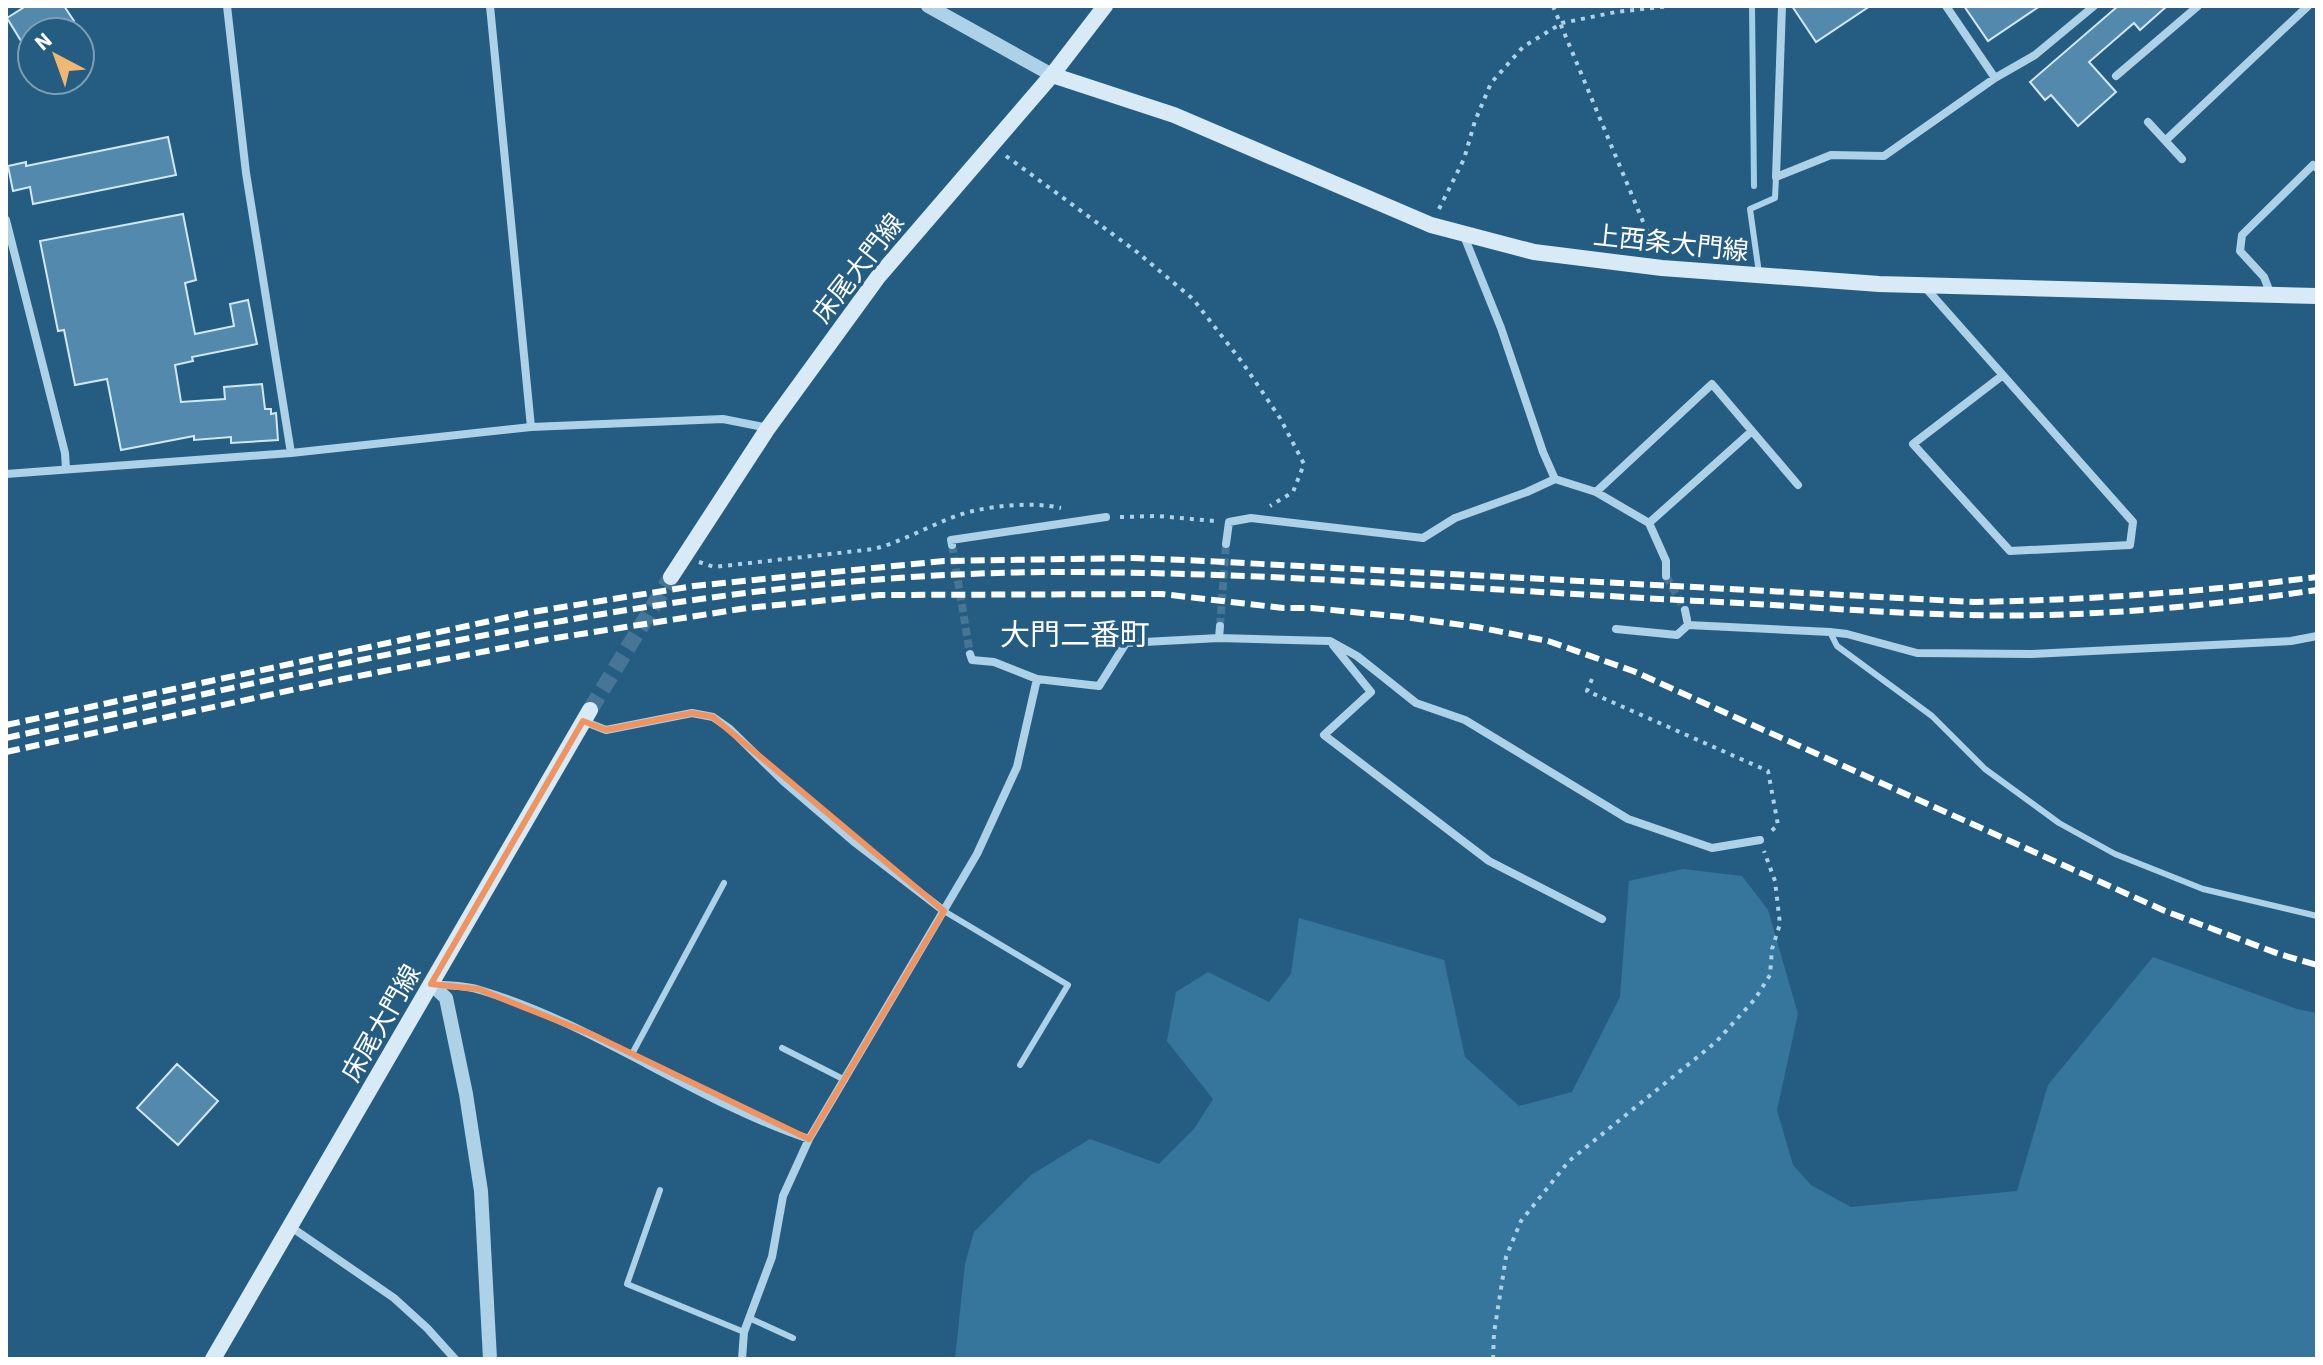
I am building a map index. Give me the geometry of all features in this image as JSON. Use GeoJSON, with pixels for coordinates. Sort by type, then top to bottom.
{"type":"FeatureCollection","features":[{"type":"Feature","properties":{"kind":"main road","name":"床尾大門線"},"geometry":{"type":"LineString","coordinates":[[671,577],[768,428],[878,277],[1052,75],[1105,6]]}},
{"type":"Feature","properties":{"kind":"main road","name":"上西条大門線"},"geometry":{"type":"LineString","coordinates":[[1052,75],[1174,115],[1431,225],[1534,252],[1662,268],[1923,285],[2317,296]]}},
{"type":"Feature","properties":{"kind":"main road","name":"床尾大門線"},"geometry":{"type":"LineString","coordinates":[[213,1359],[586,715]]}},
{"type":"Feature","properties":{"kind":"street"},"geometry":{"type":"LineString","coordinates":[[227,6],[246,173],[291,453]]}},
{"type":"Feature","properties":{"kind":"street"},"geometry":{"type":"LineString","coordinates":[[490,6],[531,427]]}},
{"type":"Feature","properties":{"kind":"street"},"geometry":{"type":"LineString","coordinates":[[928,6],[1052,75]]}},
{"type":"Feature","properties":{"kind":"street"},"geometry":{"type":"LineString","coordinates":[[1782,6],[1776,177],[1831,155],[1884,156],[1995,78],[2035,55],[2094,6]]}},
{"type":"Feature","properties":{"kind":"street"},"geometry":{"type":"LineString","coordinates":[[1946,6],[1995,78]]}},
{"type":"Feature","properties":{"kind":"street"},"geometry":{"type":"LineString","coordinates":[[2116,76],[2198,6]]}},
{"type":"Feature","properties":{"kind":"street"},"geometry":{"type":"LineString","coordinates":[[2166,140],[2308,6]]}},
{"type":"Feature","properties":{"kind":"street"},"geometry":{"type":"LineString","coordinates":[[2148,122],[2182,159]]}},
{"type":"Feature","properties":{"kind":"street"},"geometry":{"type":"LineString","coordinates":[[2272,296],[2264,277],[2240,251],[2242,235],[2313,165],[2317,168]]}},
{"type":"Feature","properties":{"kind":"street"},"geometry":{"type":"LineString","coordinates":[[6,220],[65,453],[66,469]]}},
{"type":"Feature","properties":{"kind":"street"},"geometry":{"type":"LineString","coordinates":[[1464,236],[1555,479]]}},
{"type":"Feature","properties":{"kind":"street"},"geometry":{"type":"LineString","coordinates":[[1923,285],[2003,375],[2133,522],[2130,545],[2010,551],[1913,444],[2003,375]]}},
{"type":"Feature","properties":{"kind":"street"},"geometry":{"type":"LineString","coordinates":[[1596,492],[1712,384],[1798,485]]}},
{"type":"Feature","properties":{"kind":"street"},"geometry":{"type":"LineString","coordinates":[[6,474],[291,453],[531,427],[723,419],[768,428]]}},
{"type":"Feature","properties":{"kind":"street"},"geometry":{"type":"LineString","coordinates":[[1649,523],[1752,431]]}},
{"type":"Feature","properties":{"kind":"street"},"geometry":{"type":"LineString","coordinates":[[1226,544],[1229,522],[1251,518],[1423,538],[1455,518],[1555,479],[1596,492],[1649,523],[1666,561],[1666,576]]}},
{"type":"Feature","properties":{"kind":"street"},"geometry":{"type":"LineString","coordinates":[[952,545],[951,540],[1106,517]]}},
{"type":"Feature","properties":{"kind":"street"},"geometry":{"type":"LineString","coordinates":[[1685,610],[1688,625]]}},
{"type":"Feature","properties":{"kind":"street"},"geometry":{"type":"LineString","coordinates":[[1616,629],[1677,635],[1688,625],[1830,632],[1917,653],[2047,653],[2291,641],[2317,636]]}},
{"type":"Feature","properties":{"kind":"street"},"geometry":{"type":"LineString","coordinates":[[1219,638],[1220,626]]}},
{"type":"Feature","properties":{"kind":"street"},"geometry":{"type":"LineString","coordinates":[[970,654],[972,660],[994,662],[1037,679],[1099,686],[1126,643],[1219,638],[1330,641],[1357,656],[1416,703],[1465,720],[1628,819],[1712,848],[1760,840]]}},
{"type":"Feature","properties":{"kind":"street"},"geometry":{"type":"LineString","coordinates":[[1330,641],[1371,692],[1324,735],[1489,861],[1602,919]]}},
{"type":"Feature","properties":{"kind":"street"},"geometry":{"type":"LineString","coordinates":[[742,1359],[744,1332],[772,1257],[783,1196],[809,1139],[977,854],[1017,767],[1037,679]]}},
{"type":"Feature","properties":{"kind":"street"},"geometry":{"type":"LineString","coordinates":[[586,715],[606,730],[692,713],[713,717],[853,841],[944,911]]}},
{"type":"Feature","properties":{"kind":"street"},"geometry":{"type":"LineString","coordinates":[[431,984],[478,989],[591,1034],[773,1127],[809,1139]]}},
{"type":"Feature","properties":{"kind":"street"},"geometry":{"type":"LineString","coordinates":[[431,984],[446,998],[466,1094],[481,1191],[490,1359]]}},
{"type":"Feature","properties":{"kind":"street"},"geometry":{"type":"LineString","coordinates":[[291,1227],[394,1298],[455,1359]]}},
{"type":"Feature","properties":{"kind":"lane"},"geometry":{"type":"LineString","coordinates":[[1759,275],[1750,209],[1775,198],[1776,177]]}},
{"type":"Feature","properties":{"kind":"lane"},"geometry":{"type":"LineString","coordinates":[[1830,632],[1837,646],[1932,716],[1985,769],[2059,823],[2115,854],[2203,889],[2317,916]]}},
{"type":"Feature","properties":{"kind":"lane"},"geometry":{"type":"LineString","coordinates":[[632,1054],[724,883]]}},
{"type":"Feature","properties":{"kind":"lane"},"geometry":{"type":"LineString","coordinates":[[944,911],[1068,985],[1020,1065]]}},
{"type":"Feature","properties":{"kind":"lane"},"geometry":{"type":"LineString","coordinates":[[782,1048],[845,1080]]}},
{"type":"Feature","properties":{"kind":"lane"},"geometry":{"type":"LineString","coordinates":[[660,1190],[627,1284],[744,1332]]}},
{"type":"Feature","properties":{"kind":"lane"},"geometry":{"type":"LineString","coordinates":[[749,1318],[793,1338]]}},
{"type":"Feature","properties":{"kind":"path"},"geometry":{"type":"LineString","coordinates":[[1553,6],[1662,268]]}},
{"type":"Feature","properties":{"kind":"path"},"geometry":{"type":"LineString","coordinates":[[1431,225],[1464,159],[1491,83],[1523,47],[1562,23],[1616,12],[1670,6]]}},
{"type":"Feature","properties":{"kind":"path"},"geometry":{"type":"LineString","coordinates":[[992,145],[1137,252],[1193,299],[1242,362],[1280,418],[1304,464],[1293,492],[1251,518]]}},
{"type":"Feature","properties":{"kind":"path"},"geometry":{"type":"LineString","coordinates":[[685,558],[714,567],[874,549],[895,544],[973,511],[1042,504],[1068,509]]}},
{"type":"Feature","properties":{"kind":"path"},"geometry":{"type":"LineString","coordinates":[[1106,517],[1158,516],[1229,522]]}},
{"type":"Feature","properties":{"kind":"path"},"geometry":{"type":"LineString","coordinates":[[1493,1359],[1506,1257],[1521,1221],[1569,1161],[1716,1042],[1755,999],[1770,975],[1772,949],[1780,924],[1775,881],[1760,840],[1778,825],[1768,771],[1587,691],[1592,679]]}},
{"type":"Feature","properties":{"kind":"highlighted area"},"geometry":{"type":"Polygon","coordinates":[[[692,713],[713,717],[944,911],[809,1139],[591,1034],[478,989],[431,984],[583,721],[606,730],[692,713]]]}},
{"type":"Feature","properties":{"kind":"shaded area"},"geometry":{"type":"Polygon","coordinates":[[[1683,869],[1742,876],[1768,910],[1798,1014],[1777,1110],[1793,1165],[1811,1185],[1851,1207],[2017,1191],[2048,1085],[2153,957],[2297,1009],[2317,1013],[2317,1359],[955,1359],[965,1264],[974,1232],[1031,1175],[1090,1139],[1159,1164],[1194,1129],[1213,1099],[1167,1041],[1176,992],[1208,972],[1269,1002],[1291,974],[1299,918],[1444,960],[1465,1057],[1519,1106],[1572,1092],[1620,997],[1629,881],[1683,869]]]}},
{"type":"Feature","properties":{"kind":"building"},"geometry":{"type":"Polygon","coordinates":[[[26,6],[64,6],[71,16],[16,16],[16,33],[7,18],[26,6]]]}},
{"type":"Feature","properties":{"kind":"building"},"geometry":{"type":"Polygon","coordinates":[[[1792,6],[1870,6],[1816,42],[1792,6]]]}},
{"type":"Feature","properties":{"kind":"building"},"geometry":{"type":"Polygon","coordinates":[[[1964,6],[2040,6],[1988,41],[1964,6]]]}},
{"type":"Feature","properties":{"kind":"building"},"geometry":{"type":"Polygon","coordinates":[[[2118,6],[2167,6],[2140,30],[2134,23],[2089,62],[2116,92],[2078,126],[2051,95],[2045,100],[2030,82],[2118,6]]]}},
{"type":"Feature","properties":{"kind":"building"},"geometry":{"type":"Polygon","coordinates":[[[168,137],[176,175],[33,204],[30,187],[13,191],[8,166],[26,162],[26,166],[168,137]]]}},
{"type":"Feature","properties":{"kind":"building"},"geometry":{"type":"Polygon","coordinates":[[[183,214],[196,280],[185,283],[195,334],[234,326],[230,304],[248,300],[257,344],[192,357],[193,361],[175,365],[181,402],[225,399],[224,387],[262,384],[265,409],[271,409],[271,414],[276,413],[278,440],[231,443],[231,437],[194,440],[194,436],[121,450],[107,379],[75,385],[64,330],[58,331],[40,241],[183,214]]]}},
{"type":"Feature","properties":{"kind":"building"},"geometry":{"type":"Polygon","coordinates":[[[177,1064],[218,1101],[178,1145],[137,1108],[177,1064]]]}},
{"type":"Feature","properties":{"kind":"waterway"},"geometry":{"type":"LineString","coordinates":[[1752,6],[1754,186]]}},
{"type":"Feature","properties":{"kind":"tunnel"},"geometry":{"type":"LineString","coordinates":[[1220,626],[1226,544]]}},
{"type":"Feature","properties":{"kind":"tunnel"},"geometry":{"type":"LineString","coordinates":[[952,545],[970,654]]}},
{"type":"Feature","properties":{"kind":"tunnel"},"geometry":{"type":"LineString","coordinates":[[1666,576],[1685,610]]}},
{"type":"Feature","properties":{"kind":"tunnel"},"geometry":{"type":"LineString","coordinates":[[590,710],[671,577]]}},
{"type":"Feature","properties":{"kind":"railway"},"geometry":{"type":"LineString","coordinates":[[6,725],[532,612],[694,586],[944,561],[1133,558],[1974,602],[2146,594],[2317,577]]}},
{"type":"Feature","properties":{"kind":"railway"},"geometry":{"type":"LineString","coordinates":[[6,738],[527,627],[658,605],[790,588],[923,576],[1056,572],[1217,575],[1967,615],[2055,615],[2143,610],[2317,590]]}},
{"type":"Feature","properties":{"kind":"railway"},"geometry":{"type":"LineString","coordinates":[[6,752],[338,680],[543,640],[747,608],[880,595],[1162,594],[1283,608],[1404,617],[1548,641],[1633,671],[2165,911],[2317,965]]}},
{"type":"Feature","properties":{"kind":"district","name":"大門二番町"},"geometry":{"type":"Point","coordinates":[1075,635]}}]}
